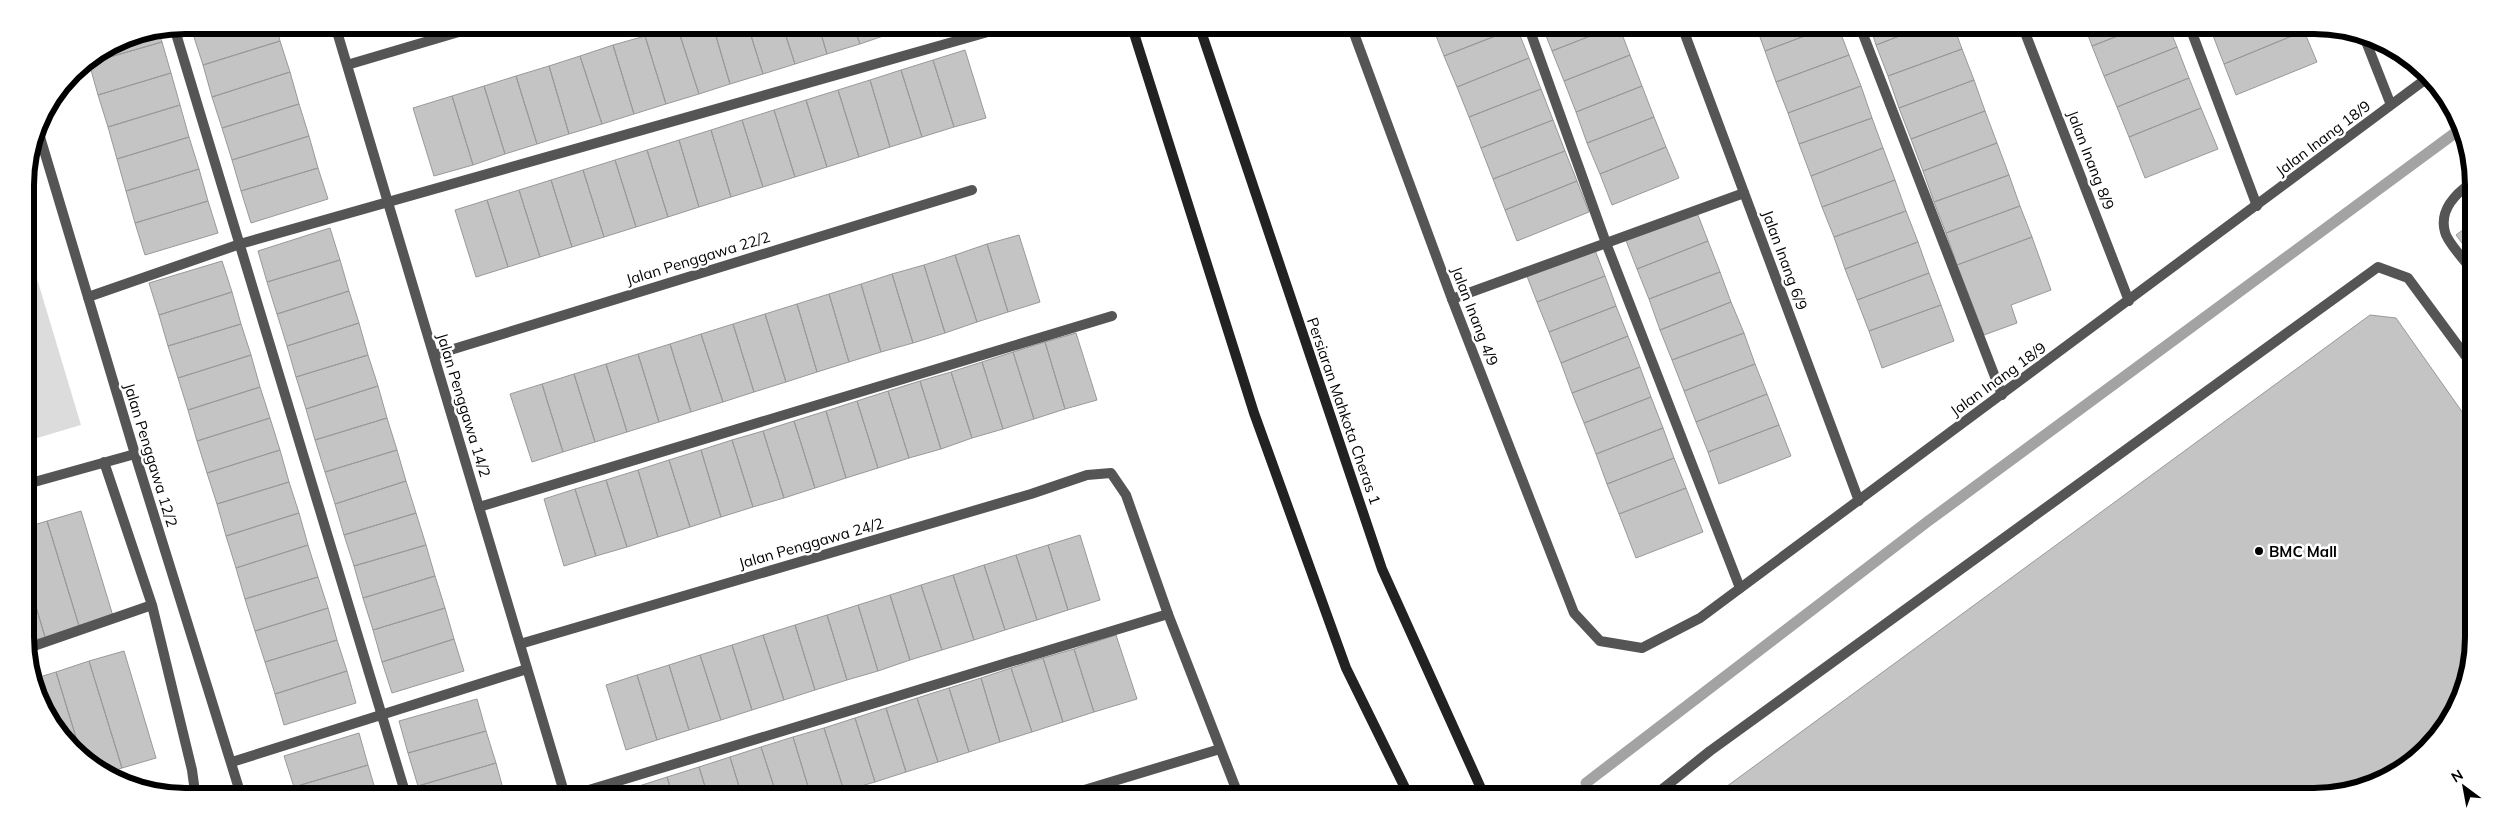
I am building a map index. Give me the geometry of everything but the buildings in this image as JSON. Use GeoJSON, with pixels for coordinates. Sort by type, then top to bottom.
{"type":"FeatureCollection","features":[{"type":"Feature","properties":{"kind":"main road"},"geometry":{"type":"LineString","coordinates":[[1134,34],[1254,413],[1346,668],[1405,788]]}},
{"type":"Feature","properties":{"kind":"main road","name":"Persiaran Mahkota Cheras 1"},"geometry":{"type":"LineString","coordinates":[[1202,34],[1382,569],[1481,788]]}},
{"type":"Feature","properties":{"kind":"street"},"geometry":{"type":"LineString","coordinates":[[176,34],[404,788]]}},
{"type":"Feature","properties":{"kind":"street","name":"Jalan Penggawa 14/2"},"geometry":{"type":"LineString","coordinates":[[338,34],[563,788]]}},
{"type":"Feature","properties":{"kind":"street"},"geometry":{"type":"LineString","coordinates":[[347,65],[450,34]]}},
{"type":"Feature","properties":{"kind":"street"},"geometry":{"type":"LineString","coordinates":[[88,297],[240,244],[981,34]]}},
{"type":"Feature","properties":{"kind":"street","name":"Jalan Inang 4/9"},"geometry":{"type":"LineString","coordinates":[[1354,34],[1452,299],[1574,613]]}},
{"type":"Feature","properties":{"kind":"street"},"geometry":{"type":"LineString","coordinates":[[1531,34],[1606,243],[1740,588]]}},
{"type":"Feature","properties":{"kind":"street","name":"Jalan Inang 6/9"},"geometry":{"type":"LineString","coordinates":[[1685,34],[1859,501]]}},
{"type":"Feature","properties":{"kind":"street"},"geometry":{"type":"LineString","coordinates":[[1863,34],[2002,396]]}},
{"type":"Feature","properties":{"kind":"street","name":"Jalan Inang 8/9"},"geometry":{"type":"LineString","coordinates":[[2026,34],[2129,301]]}},
{"type":"Feature","properties":{"kind":"street"},"geometry":{"type":"LineString","coordinates":[[2192,34],[2257,206]]}},
{"type":"Feature","properties":{"kind":"street"},"geometry":{"type":"LineString","coordinates":[[2367,43],[2391,105]]}},
{"type":"Feature","properties":{"kind":"street","name":"Jalan Inang 18/9"},"geometry":{"type":"LineString","coordinates":[[1574,613],[1600,641],[1642,648],[1700,618],[2002,396],[2424,81]]}},
{"type":"Feature","properties":{"kind":"street","name":"Jalan Penggawa 12/2"},"geometry":{"type":"LineString","coordinates":[[41,141],[134,454],[239,788]]}},
{"type":"Feature","properties":{"kind":"street"},"geometry":{"type":"LineString","coordinates":[[2465,187],[2457,193],[2445,212],[2445,233],[2465,261]]}},
{"type":"Feature","properties":{"kind":"street","name":"Jalan Penggawa 22/2"},"geometry":{"type":"LineString","coordinates":[[434,355],[972,190]]}},
{"type":"Feature","properties":{"kind":"street"},"geometry":{"type":"LineString","coordinates":[[1452,299],[1744,193]]}},
{"type":"Feature","properties":{"kind":"street"},"geometry":{"type":"LineString","coordinates":[[1666,788],[1710,751],[2378,267],[2408,278],[2465,355]]}},
{"type":"Feature","properties":{"kind":"street"},"geometry":{"type":"LineString","coordinates":[[479,507],[1112,316]]}},
{"type":"Feature","properties":{"kind":"street"},"geometry":{"type":"LineString","coordinates":[[34,482],[134,454]]}},
{"type":"Feature","properties":{"kind":"street"},"geometry":{"type":"LineString","coordinates":[[104,462],[152,605],[195,788]]}},
{"type":"Feature","properties":{"kind":"street","name":"Jalan Penggawa 24/2"},"geometry":{"type":"LineString","coordinates":[[520,644],[1032,494],[1087,475],[1111,473],[1126,494],[1168,614]]}},
{"type":"Feature","properties":{"kind":"street"},"geometry":{"type":"LineString","coordinates":[[34,646],[152,605]]}},
{"type":"Feature","properties":{"kind":"street"},"geometry":{"type":"LineString","coordinates":[[592,788],[1168,614],[1236,788]]}},
{"type":"Feature","properties":{"kind":"street"},"geometry":{"type":"LineString","coordinates":[[232,762],[527,669]]}},
{"type":"Feature","properties":{"kind":"street"},"geometry":{"type":"LineString","coordinates":[[1091,788],[1220,749]]}},
{"type":"Feature","properties":{"kind":"shaded area"},"geometry":{"type":"Polygon","coordinates":[[[34,269],[81,425],[34,439],[34,269]]]}},
{"type":"Feature","properties":{"kind":"waterway"},"geometry":{"type":"LineString","coordinates":[[1586,783],[1927,522],[2456,132]]}},
{"type":"Feature","properties":{"kind":"place","name":"BMC Mall"},"geometry":{"type":"Point","coordinates":[2259,551]}}]}
